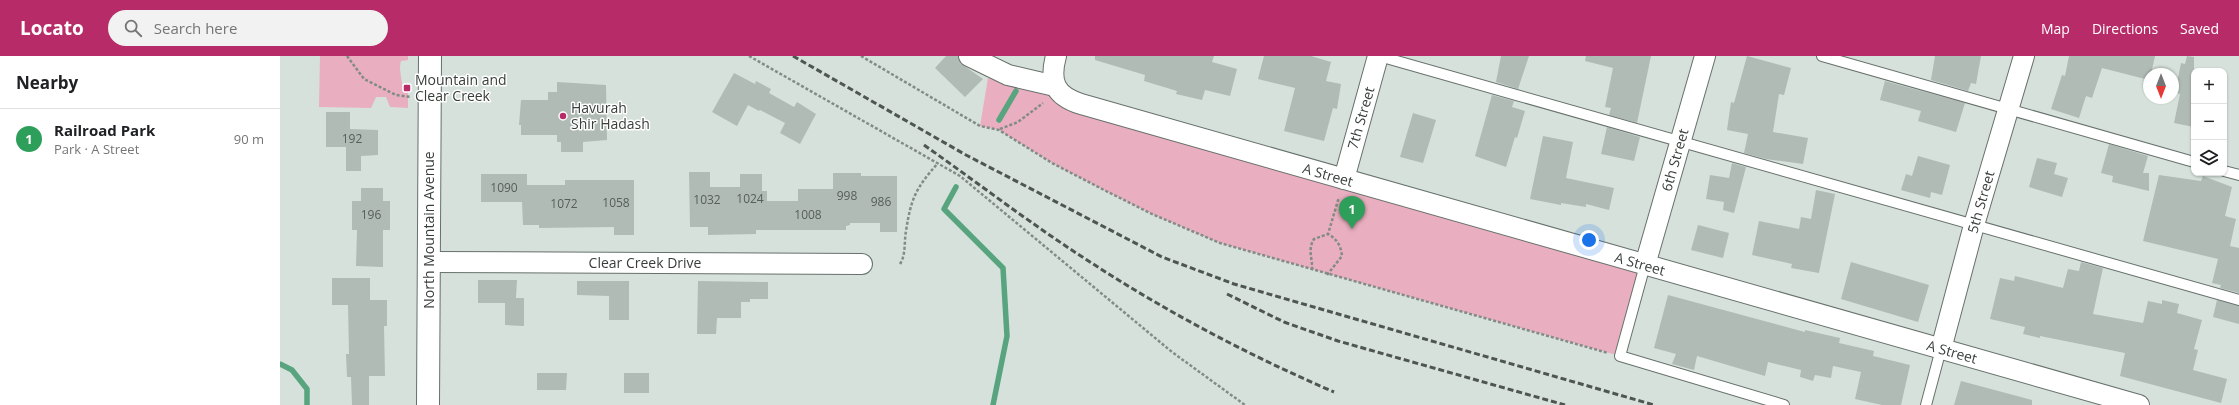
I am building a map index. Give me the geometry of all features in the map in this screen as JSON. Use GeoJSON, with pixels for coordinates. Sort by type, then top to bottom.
{"type":"FeatureCollection","features":[{"type":"Feature","properties":{"kind":"street","name":"North Mountain Avenue"},"geometry":{"type":"LineString","coordinates":[[428,405],[430,56]]}},
{"type":"Feature","properties":{"kind":"street"},"geometry":{"type":"LineString","coordinates":[[969,56],[1008,75],[1056,89],[1053,72],[1056,56]]}},
{"type":"Feature","properties":{"kind":"street","name":"7th Street"},"geometry":{"type":"LineString","coordinates":[[1344,179],[1379,56]]}},
{"type":"Feature","properties":{"kind":"street","name":"6th Street"},"geometry":{"type":"LineString","coordinates":[[1645,265],[1705,56]]}},
{"type":"Feature","properties":{"kind":"street","name":"5th Street"},"geometry":{"type":"LineString","coordinates":[[1941,349],[1974,225],[2024,56]]}},
{"type":"Feature","properties":{"kind":"street","name":"A Street"},"geometry":{"type":"LineString","coordinates":[[1056,89],[1069,101],[2139,405]]}},
{"type":"Feature","properties":{"kind":"street","name":"Clear Creek Drive"},"geometry":{"type":"LineString","coordinates":[[429,262],[862,264]]}},
{"type":"Feature","properties":{"kind":"lane"},"geometry":{"type":"LineString","coordinates":[[1379,56],[2239,300]]}},
{"type":"Feature","properties":{"kind":"lane"},"geometry":{"type":"LineString","coordinates":[[1822,56],[2191,161]]}},
{"type":"Feature","properties":{"kind":"lane"},"geometry":{"type":"LineString","coordinates":[[2227,172],[2239,175]]}},
{"type":"Feature","properties":{"kind":"lane"},"geometry":{"type":"LineString","coordinates":[[1645,265],[1620,356],[1784,405]]}},
{"type":"Feature","properties":{"kind":"lane"},"geometry":{"type":"LineString","coordinates":[[1926,405],[1941,349]]}},
{"type":"Feature","properties":{"kind":"path"},"geometry":{"type":"LineString","coordinates":[[347,56],[364,79],[396,95],[410,98]]}},
{"type":"Feature","properties":{"kind":"path"},"geometry":{"type":"LineString","coordinates":[[749,56],[960,176],[985,194],[1172,352],[1245,405]]}},
{"type":"Feature","properties":{"kind":"path"},"geometry":{"type":"LineString","coordinates":[[861,56],[980,126],[999,130],[1052,163],[1152,214],[1220,244],[1620,356]]}},
{"type":"Feature","properties":{"kind":"path"},"geometry":{"type":"LineString","coordinates":[[999,130],[1018,122],[1034,111],[1056,89]]}},
{"type":"Feature","properties":{"kind":"path"},"geometry":{"type":"LineString","coordinates":[[900,264],[904,252],[905,233],[913,195],[920,184],[938,163]]}},
{"type":"Feature","properties":{"kind":"path"},"geometry":{"type":"LineString","coordinates":[[1328,234],[1344,179]]}},
{"type":"Feature","properties":{"kind":"path"},"geometry":{"type":"LineString","coordinates":[[1312,270],[1313,259],[1309,254],[1310,246],[1314,240],[1328,234]]}},
{"type":"Feature","properties":{"kind":"path"},"geometry":{"type":"LineString","coordinates":[[1327,275],[1342,256],[1341,248],[1335,238],[1328,234]]}},
{"type":"Feature","properties":{"kind":"shaded area"},"geometry":{"type":"Polygon","coordinates":[[[320,56],[408,56],[408,60],[401,61],[400,68],[403,92],[408,92],[408,108],[390,107],[386,97],[376,97],[371,108],[319,107],[320,56]]]}},
{"type":"Feature","properties":{"kind":"shaded area"},"geometry":{"type":"Polygon","coordinates":[[[988,78],[1645,265],[1620,356],[1220,243],[1152,214],[1052,163],[999,130],[980,126],[988,78]]]}},
{"type":"Feature","properties":{"kind":"building"},"geometry":{"type":"Polygon","coordinates":[[[946,56],[958,56],[960,63],[983,79],[965,97],[935,68],[946,56]]]}},
{"type":"Feature","properties":{"kind":"building"},"geometry":{"type":"Polygon","coordinates":[[[1095,56],[1214,56],[1212,62],[1237,69],[1230,96],[1205,90],[1202,100],[1176,94],[1177,91],[1144,81],[1145,75],[1095,60],[1095,56]]]}},
{"type":"Feature","properties":{"kind":"building"},"geometry":{"type":"Polygon","coordinates":[[[1264,56],[1311,56],[1331,62],[1326,81],[1341,84],[1337,109],[1333,108],[1324,141],[1284,131],[1295,88],[1258,79],[1264,56]]]}},
{"type":"Feature","properties":{"kind":"building"},"geometry":{"type":"Polygon","coordinates":[[[1501,56],[1529,56],[1518,89],[1496,82],[1501,56]]]}},
{"type":"Feature","properties":{"kind":"building"},"geometry":{"type":"Polygon","coordinates":[[[1586,56],[1651,56],[1637,123],[1609,115],[1611,108],[1605,107],[1613,68],[1585,61],[1586,56]]]}},
{"type":"Feature","properties":{"kind":"building"},"geometry":{"type":"Polygon","coordinates":[[[1747,56],[1791,68],[1784,95],[1779,94],[1773,132],[1808,138],[1803,164],[1766,159],[1744,153],[1748,134],[1727,130],[1731,102],[1734,103],[1747,56]]]}},
{"type":"Feature","properties":{"kind":"building"},"geometry":{"type":"Polygon","coordinates":[[[1935,56],[1981,56],[1976,84],[1971,83],[1968,91],[1931,80],[1935,56]]]}},
{"type":"Feature","properties":{"kind":"building"},"geometry":{"type":"Polygon","coordinates":[[[2069,56],[2155,56],[2152,68],[2143,68],[2143,78],[2102,68],[2092,98],[2086,96],[2079,118],[2051,109],[2062,75],[2065,76],[2069,56]]]}},
{"type":"Feature","properties":{"kind":"building"},"geometry":{"type":"Polygon","coordinates":[[[2187,56],[2194,57],[2194,68],[2191,68],[2191,126],[2174,123],[2180,94],[2179,73],[2181,63],[2185,64],[2187,56]]]}},
{"type":"Feature","properties":{"kind":"building"},"geometry":{"type":"Polygon","coordinates":[[[734,73],[755,84],[756,81],[771,89],[769,93],[794,107],[797,102],[816,114],[800,144],[780,133],[785,123],[748,105],[737,126],[712,112],[734,73]]]}},
{"type":"Feature","properties":{"kind":"building"},"geometry":{"type":"Polygon","coordinates":[[[1885,81],[1965,103],[1956,132],[1918,121],[1921,111],[1880,100],[1885,81]]]}},
{"type":"Feature","properties":{"kind":"building","name":"Havurah Shir Hadash"},"geometry":{"type":"Polygon","coordinates":[[[557,82],[606,85],[607,140],[583,142],[583,152],[561,152],[561,142],[557,142],[557,135],[521,135],[521,125],[519,125],[521,100],[548,100],[548,92],[557,92],[557,82]]]}},
{"type":"Feature","properties":{"kind":"building"},"geometry":{"type":"Polygon","coordinates":[[[1492,95],[1514,101],[1512,107],[1525,111],[1506,167],[1475,156],[1492,95]]]}},
{"type":"Feature","properties":{"kind":"building"},"geometry":{"type":"Polygon","coordinates":[[[326,112],[350,112],[350,129],[378,130],[378,155],[361,156],[361,171],[346,171],[346,147],[326,147],[326,112]]]}},
{"type":"Feature","properties":{"kind":"building"},"geometry":{"type":"Polygon","coordinates":[[[1413,113],[1436,120],[1423,163],[1400,157],[1413,113]]]}},
{"type":"Feature","properties":{"kind":"building"},"geometry":{"type":"Polygon","coordinates":[[[1607,127],[1640,137],[1634,161],[1601,154],[1607,127]]]}},
{"type":"Feature","properties":{"kind":"building"},"geometry":{"type":"Polygon","coordinates":[[[1543,136],[1573,142],[1566,178],[1614,188],[1609,210],[1586,204],[1586,207],[1561,203],[1561,205],[1530,199],[1543,136]]]}},
{"type":"Feature","properties":{"kind":"building"},"geometry":{"type":"Polygon","coordinates":[[[2109,144],[2148,156],[2143,173],[2149,173],[2149,191],[2112,182],[2113,176],[2101,173],[2109,144]]]}},
{"type":"Feature","properties":{"kind":"building"},"geometry":{"type":"Polygon","coordinates":[[[1918,156],[1950,165],[1942,195],[1931,192],[1930,198],[1901,190],[1906,174],[1912,176],[1918,156]]]}},
{"type":"Feature","properties":{"kind":"building"},"geometry":{"type":"Polygon","coordinates":[[[2037,158],[2057,163],[2054,174],[2068,178],[2062,197],[2029,187],[2037,158]]]}},
{"type":"Feature","properties":{"kind":"building"},"geometry":{"type":"Polygon","coordinates":[[[1732,163],[1746,167],[1734,213],[1723,210],[1724,202],[1706,199],[1710,175],[1729,178],[1732,163]]]}},
{"type":"Feature","properties":{"kind":"building"},"geometry":{"type":"Polygon","coordinates":[[[689,172],[710,172],[710,187],[740,187],[740,174],[762,174],[762,191],[767,191],[767,201],[798,201],[798,189],[833,189],[833,173],[861,173],[861,176],[897,176],[897,232],[880,232],[880,223],[850,223],[850,225],[846,226],[846,230],[756,230],[756,234],[708,235],[708,227],[690,227],[689,172]]]}},
{"type":"Feature","properties":{"kind":"building"},"geometry":{"type":"Polygon","coordinates":[[[481,174],[527,174],[527,185],[565,185],[565,180],[634,180],[634,235],[614,235],[614,227],[539,228],[539,225],[523,225],[522,202],[481,202],[481,174]]]}},
{"type":"Feature","properties":{"kind":"building"},"geometry":{"type":"Polygon","coordinates":[[[2159,175],[2201,181],[2203,176],[2232,187],[2225,216],[2236,219],[2230,246],[2239,248],[2239,293],[2220,288],[2221,285],[2212,283],[2218,259],[2143,241],[2159,175]]]}},
{"type":"Feature","properties":{"kind":"building"},"geometry":{"type":"Polygon","coordinates":[[[361,188],[383,188],[383,201],[390,201],[390,230],[383,230],[383,267],[356,266],[357,230],[352,230],[352,201],[361,201],[361,188]]]}},
{"type":"Feature","properties":{"kind":"building"},"geometry":{"type":"Polygon","coordinates":[[[1816,190],[1835,194],[1819,273],[1791,268],[1792,264],[1752,255],[1759,221],[1799,229],[1801,217],[1811,219],[1816,190]]]}},
{"type":"Feature","properties":{"kind":"building"},"geometry":{"type":"Polygon","coordinates":[[[1698,225],[1729,233],[1723,258],[1691,250],[1698,225]]]}},
{"type":"Feature","properties":{"kind":"building"},"geometry":{"type":"Polygon","coordinates":[[[1851,262],[1929,285],[1918,322],[1841,299],[1851,262]]]}},
{"type":"Feature","properties":{"kind":"building"},"geometry":{"type":"Polygon","coordinates":[[[2081,262],[2103,268],[2093,314],[2143,323],[2148,301],[2162,304],[2162,300],[2179,304],[2177,313],[2202,320],[2194,349],[2198,350],[2193,370],[2227,379],[2221,403],[2120,376],[2125,353],[2023,334],[2025,327],[1990,319],[2000,278],[2014,281],[2015,276],[2063,288],[2068,269],[2079,271],[2081,262]]]}},
{"type":"Feature","properties":{"kind":"building"},"geometry":{"type":"Polygon","coordinates":[[[332,278],[370,278],[370,300],[387,300],[387,326],[384,326],[385,376],[369,376],[369,405],[352,405],[351,377],[347,377],[346,354],[349,354],[348,305],[332,305],[332,278]]]}},
{"type":"Feature","properties":{"kind":"building"},"geometry":{"type":"Polygon","coordinates":[[[478,280],[517,280],[516,298],[524,298],[524,326],[505,325],[505,303],[478,303],[478,280]]]}},
{"type":"Feature","properties":{"kind":"building"},"geometry":{"type":"Polygon","coordinates":[[[577,281],[629,281],[629,320],[609,320],[609,296],[577,295],[577,281]]]}},
{"type":"Feature","properties":{"kind":"building"},"geometry":{"type":"Polygon","coordinates":[[[698,281],[768,282],[768,299],[750,299],[750,302],[741,302],[741,318],[717,318],[716,334],[697,334],[698,281]]]}},
{"type":"Feature","properties":{"kind":"building"},"geometry":{"type":"Polygon","coordinates":[[[1668,295],[1805,332],[1805,330],[1840,338],[1839,343],[1874,351],[1873,356],[1910,365],[1901,405],[1882,405],[1855,399],[1861,372],[1833,366],[1831,378],[1815,375],[1813,381],[1800,377],[1801,370],[1768,362],[1765,376],[1697,356],[1694,370],[1672,364],[1676,354],[1654,348],[1668,295]]]}},
{"type":"Feature","properties":{"kind":"building"},"geometry":{"type":"Polygon","coordinates":[[[2217,300],[2239,306],[2239,324],[2213,317],[2217,300]]]}},
{"type":"Feature","properties":{"kind":"building"},"geometry":{"type":"Polygon","coordinates":[[[537,373],[567,373],[566,390],[537,390],[537,373]]]}},
{"type":"Feature","properties":{"kind":"building"},"geometry":{"type":"Polygon","coordinates":[[[624,373],[649,373],[649,393],[624,393],[624,373]]]}},
{"type":"Feature","properties":{"kind":"building"},"geometry":{"type":"Polygon","coordinates":[[[1961,381],[2032,400],[2032,405],[1954,405],[1961,381]]]}},
{"type":"Feature","properties":{"kind":"waterway"},"geometry":{"type":"LineString","coordinates":[[999,120],[1016,91]]}},
{"type":"Feature","properties":{"kind":"waterway"},"geometry":{"type":"LineString","coordinates":[[956,187],[944,209],[1003,268],[1007,336],[993,405]]}},
{"type":"Feature","properties":{"kind":"waterway"},"geometry":{"type":"LineString","coordinates":[[280,364],[292,370],[307,389],[307,405]]}},
{"type":"Feature","properties":{"kind":"railway"},"geometry":{"type":"LineString","coordinates":[[793,56],[966,155],[1162,257],[1234,284],[1654,405]]}},
{"type":"Feature","properties":{"kind":"railway"},"geometry":{"type":"LineString","coordinates":[[924,145],[1046,232],[1116,279],[1208,331],[1270,363],[1334,392]]}},
{"type":"Feature","properties":{"kind":"railway"},"geometry":{"type":"LineString","coordinates":[[1227,294],[1284,322],[1338,341],[1565,405]]}},
{"type":"Feature","properties":{"kind":"place","name":"Mountain and Clear Creek"},"geometry":{"type":"Point","coordinates":[407,88]}},
{"type":"Feature","properties":{"kind":"place","name":"Havurah Shir Hadash"},"geometry":{"type":"Point","coordinates":[563,116]}},
{"type":"Feature","properties":{"kind":"place","name":"Railroad Park"},"geometry":{"type":"Point","coordinates":[1352,229]}}]}
